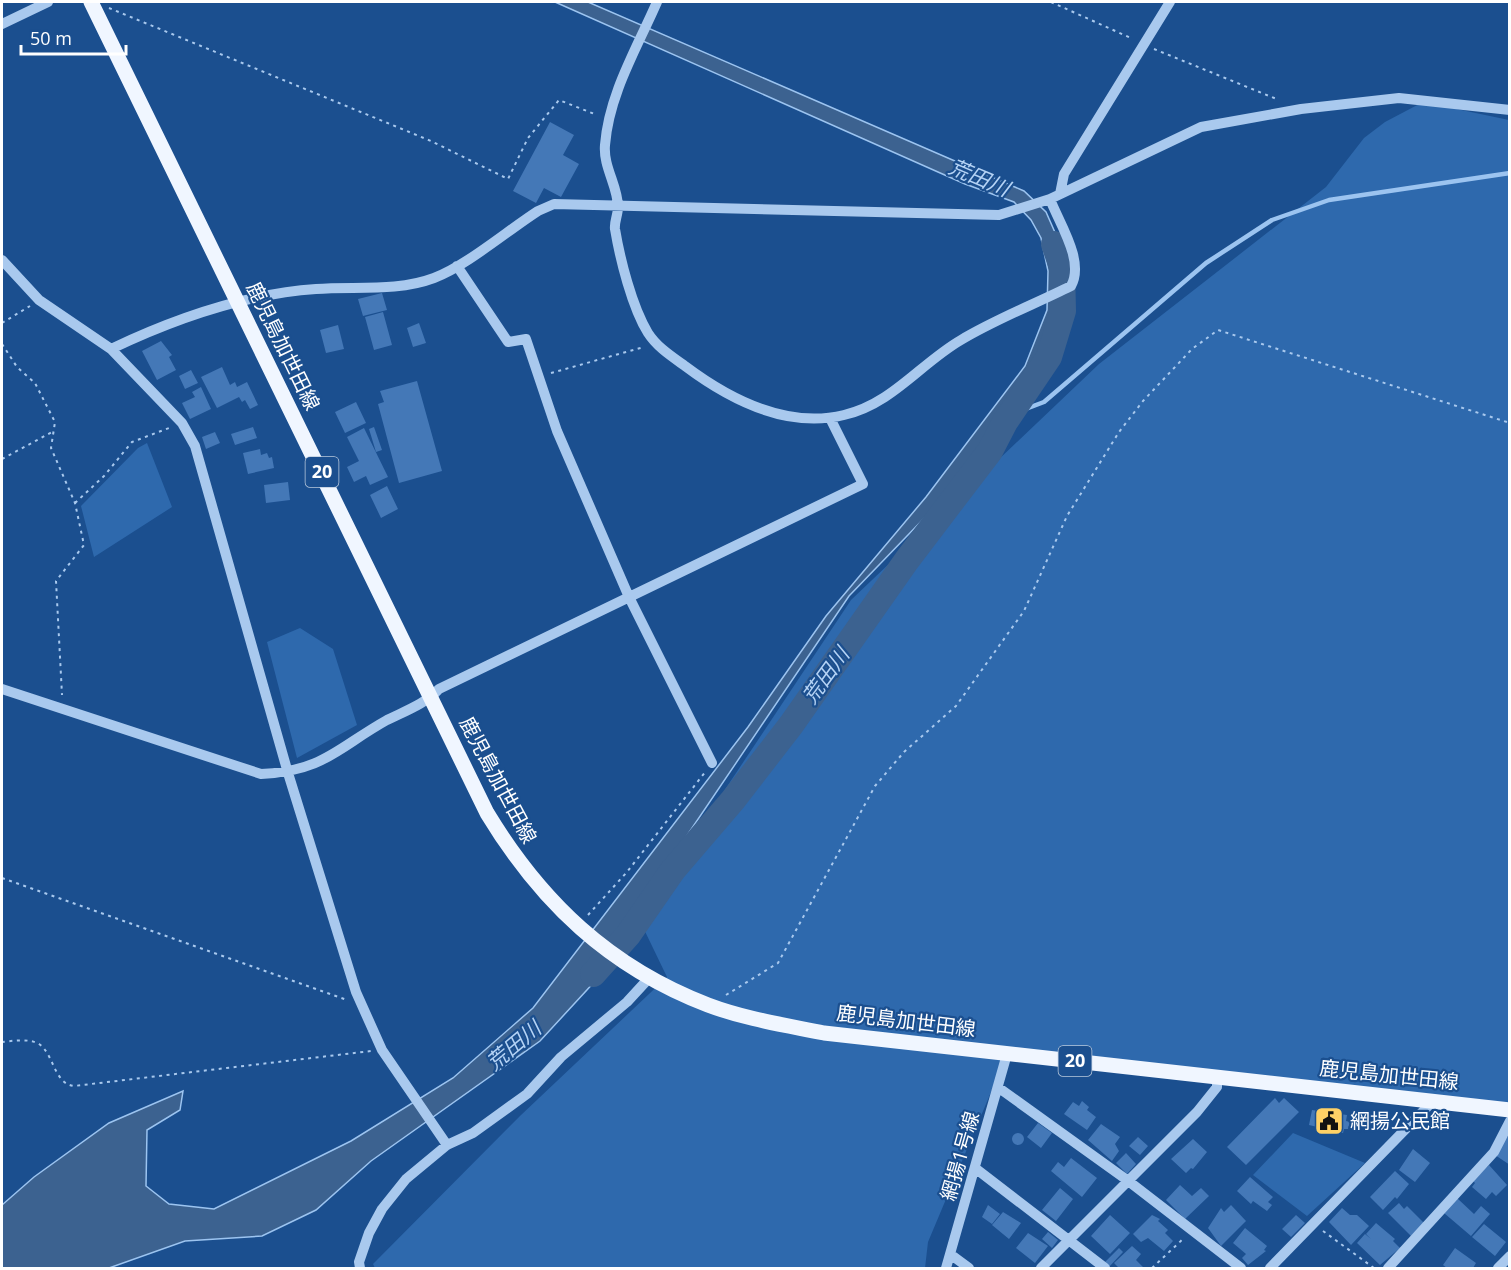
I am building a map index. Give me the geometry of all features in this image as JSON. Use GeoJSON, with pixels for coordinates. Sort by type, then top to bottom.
{"type":"FeatureCollection","features":[{"type":"Feature","properties":{"kind":"main road","name":"鹿児島加世田線"},"geometry":{"type":"LineString","coordinates":[[93,6],[487,813],[513,855],[532,880],[578,926],[633,968],[650,977],[708,1005],[762,1021],[824,1033],[1217,1075],[1509,1110]]}},
{"type":"Feature","properties":{"kind":"street"},"geometry":{"type":"LineString","coordinates":[[2,24],[48,2]]}},
{"type":"Feature","properties":{"kind":"street"},"geometry":{"type":"LineString","coordinates":[[657,2],[617,91],[608,119],[605,149],[607,169],[618,206],[615,227],[627,278],[641,318],[656,343],[692,372],[743,402],[795,418],[830,418],[863,409],[881,399],[962,339],[1071,286],[1076,277],[1072,253],[1053,198],[1064,174],[1170,2]]}},
{"type":"Feature","properties":{"kind":"street"},"geometry":{"type":"LineString","coordinates":[[111,349],[189,315],[238,302],[315,289],[390,287],[434,278],[458,266],[520,222],[554,204],[833,213],[999,215],[1014,213],[1053,198],[1201,127],[1301,109],[1399,98],[1509,110]]}},
{"type":"Feature","properties":{"kind":"street"},"geometry":{"type":"LineString","coordinates":[[2,260],[39,300],[111,349],[182,423],[202,464],[288,773],[362,1006],[382,1050],[447,1145]]}},
{"type":"Feature","properties":{"kind":"street"},"geometry":{"type":"LineString","coordinates":[[458,266],[508,342],[526,339],[557,431],[629,597],[712,764]]}},
{"type":"Feature","properties":{"kind":"street"},"geometry":{"type":"LineString","coordinates":[[2,689],[261,774],[288,773],[319,763],[386,721],[431,698],[439,689],[863,484],[830,418]]}},
{"type":"Feature","properties":{"kind":"street"},"geometry":{"type":"LineString","coordinates":[[360,1269],[359,1262],[369,1233],[382,1209],[406,1179],[447,1145],[473,1133],[527,1094],[561,1057],[627,1002],[650,977]]}},
{"type":"Feature","properties":{"kind":"street","name":"網揚1号線"},"geometry":{"type":"LineString","coordinates":[[946,1269],[1007,1054]]}},
{"type":"Feature","properties":{"kind":"street"},"geometry":{"type":"LineString","coordinates":[[1041,1269],[1126,1180],[1197,1112],[1217,1087],[1217,1075]]}},
{"type":"Feature","properties":{"kind":"street"},"geometry":{"type":"LineString","coordinates":[[999,1088],[1126,1180],[1241,1269]]}},
{"type":"Feature","properties":{"kind":"street"},"geometry":{"type":"LineString","coordinates":[[1270,1269],[1433,1101]]}},
{"type":"Feature","properties":{"kind":"street"},"geometry":{"type":"LineString","coordinates":[[1388,1269],[1494,1152],[1509,1121]]}},
{"type":"Feature","properties":{"kind":"street"},"geometry":{"type":"LineString","coordinates":[[975,1168],[1105,1269]]}},
{"type":"Feature","properties":{"kind":"street"},"geometry":{"type":"LineString","coordinates":[[950,1254],[969,1269]]}},
{"type":"Feature","properties":{"kind":"street"},"geometry":{"type":"LineString","coordinates":[[1498,1269],[1509,1256]]}},
{"type":"Feature","properties":{"kind":"path"},"geometry":{"type":"LineString","coordinates":[[1051,2],[1145,45],[1301,109]]}},
{"type":"Feature","properties":{"kind":"path"},"geometry":{"type":"LineString","coordinates":[[93,6],[112,8],[431,141],[508,179],[528,138],[559,100],[608,119]]}},
{"type":"Feature","properties":{"kind":"path"},"geometry":{"type":"LineString","coordinates":[[2,323],[39,300]]}},
{"type":"Feature","properties":{"kind":"path"},"geometry":{"type":"LineString","coordinates":[[708,1005],[778,963],[875,786],[904,753],[956,706],[1024,611],[1067,516],[1102,456],[1143,401],[1192,350],[1218,330],[1509,423]]}},
{"type":"Feature","properties":{"kind":"path"},"geometry":{"type":"LineString","coordinates":[[540,376],[656,343]]}},
{"type":"Feature","properties":{"kind":"path"},"geometry":{"type":"LineString","coordinates":[[2,344],[17,368],[35,383],[55,422],[51,448],[75,503],[84,545],[56,581],[63,710]]}},
{"type":"Feature","properties":{"kind":"path"},"geometry":{"type":"LineString","coordinates":[[75,503],[104,476],[132,442],[182,423]]}},
{"type":"Feature","properties":{"kind":"path"},"geometry":{"type":"LineString","coordinates":[[2,459],[54,431]]}},
{"type":"Feature","properties":{"kind":"path"},"geometry":{"type":"LineString","coordinates":[[578,926],[627,872],[712,764]]}},
{"type":"Feature","properties":{"kind":"path"},"geometry":{"type":"LineString","coordinates":[[2,878],[362,1006]]}},
{"type":"Feature","properties":{"kind":"path"},"geometry":{"type":"LineString","coordinates":[[2,1042],[28,1041],[39,1044],[49,1056],[62,1081],[74,1086],[382,1050]]}},
{"type":"Feature","properties":{"kind":"path"},"geometry":{"type":"LineString","coordinates":[[1313,1224],[1374,1269]]}},
{"type":"Feature","properties":{"kind":"path"},"geometry":{"type":"LineString","coordinates":[[1152,1269],[1191,1230]]}},
{"type":"Feature","properties":{"kind":"shaded area"},"geometry":{"type":"Polygon","coordinates":[[[1423,102],[1509,120],[1509,1104],[1007,1054],[928,1242],[925,1268],[375,1268],[373,1264],[520,1116],[667,977],[639,919],[851,600],[1099,364],[1326,187],[1364,138],[1385,122],[1423,102]]]}},
{"type":"Feature","properties":{"kind":"shaded area"},"geometry":{"type":"Polygon","coordinates":[[[147,443],[172,507],[94,557],[81,506],[138,448],[147,443]]]}},
{"type":"Feature","properties":{"kind":"shaded area"},"geometry":{"type":"Polygon","coordinates":[[[300,628],[333,649],[357,725],[297,758],[267,642],[300,628]]]}},
{"type":"Feature","properties":{"kind":"shaded area"},"geometry":{"type":"Polygon","coordinates":[[[1293,1133],[1365,1163],[1307,1216],[1253,1175],[1293,1133]]]}},
{"type":"Feature","properties":{"kind":"water"},"geometry":{"type":"Polygon","coordinates":[[[555,2],[588,2],[1024,191],[1046,212],[1057,237],[1064,264],[1059,311],[1031,375],[937,505],[849,596],[642,902],[597,979],[540,1041],[371,1161],[316,1210],[262,1236],[185,1241],[109,1268],[2,1268],[2,1205],[34,1177],[109,1123],[183,1091],[180,1110],[147,1130],[146,1186],[169,1204],[214,1209],[351,1141],[453,1078],[533,1008],[748,727],[826,616],[926,497],[1025,366],[1047,310],[1048,271],[1041,238],[1031,220],[1014,202],[965,184],[555,2]]]}},
{"type":"Feature","properties":{"kind":"building"},"geometry":{"type":"Polygon","coordinates":[[[550,122],[574,135],[563,155],[579,164],[561,197],[544,188],[536,203],[513,191],[550,122]]]}},
{"type":"Feature","properties":{"kind":"building"},"geometry":{"type":"Polygon","coordinates":[[[382,293],[387,310],[363,316],[358,299],[382,293]]]}},
{"type":"Feature","properties":{"kind":"building"},"geometry":{"type":"Polygon","coordinates":[[[383,312],[392,345],[374,350],[365,317],[383,312]]]}},
{"type":"Feature","properties":{"kind":"building"},"geometry":{"type":"Polygon","coordinates":[[[419,323],[426,343],[413,347],[407,328],[419,323]]]}},
{"type":"Feature","properties":{"kind":"building"},"geometry":{"type":"Polygon","coordinates":[[[338,325],[344,349],[326,353],[320,330],[338,325]]]}},
{"type":"Feature","properties":{"kind":"building"},"geometry":{"type":"Polygon","coordinates":[[[161,341],[172,355],[169,357],[176,370],[157,380],[142,351],[161,341]]]}},
{"type":"Feature","properties":{"kind":"building"},"geometry":{"type":"Polygon","coordinates":[[[222,367],[230,385],[235,382],[237,387],[247,382],[258,405],[250,409],[245,400],[242,402],[239,397],[217,408],[201,377],[222,367]]]}},
{"type":"Feature","properties":{"kind":"building"},"geometry":{"type":"Polygon","coordinates":[[[191,370],[198,383],[185,389],[179,376],[191,370]]]}},
{"type":"Feature","properties":{"kind":"building"},"geometry":{"type":"Polygon","coordinates":[[[417,381],[442,471],[399,483],[378,404],[384,402],[380,391],[417,381]]]}},
{"type":"Feature","properties":{"kind":"building"},"geometry":{"type":"Polygon","coordinates":[[[201,387],[211,409],[190,419],[182,403],[195,397],[192,392],[201,387]]]}},
{"type":"Feature","properties":{"kind":"building"},"geometry":{"type":"Polygon","coordinates":[[[356,402],[366,423],[345,433],[335,412],[356,402]]]}},
{"type":"Feature","properties":{"kind":"building"},"geometry":{"type":"Polygon","coordinates":[[[253,427],[257,438],[235,445],[231,434],[253,427]]]}},
{"type":"Feature","properties":{"kind":"building"},"geometry":{"type":"Polygon","coordinates":[[[374,427],[382,450],[376,452],[369,429],[374,427]]]}},
{"type":"Feature","properties":{"kind":"building"},"geometry":{"type":"Polygon","coordinates":[[[364,428],[388,477],[370,485],[366,476],[354,482],[347,467],[359,461],[347,437],[364,428]]]}},
{"type":"Feature","properties":{"kind":"building"},"geometry":{"type":"Polygon","coordinates":[[[215,432],[220,443],[206,449],[202,437],[215,432]]]}},
{"type":"Feature","properties":{"kind":"building"},"geometry":{"type":"Polygon","coordinates":[[[260,449],[261,455],[267,453],[269,458],[272,457],[274,468],[248,474],[243,453],[260,449]]]}},
{"type":"Feature","properties":{"kind":"building"},"geometry":{"type":"Polygon","coordinates":[[[288,482],[290,500],[266,503],[264,485],[288,482]]]}},
{"type":"Feature","properties":{"kind":"building"},"geometry":{"type":"Polygon","coordinates":[[[387,486],[398,509],[381,518],[370,495],[387,486]]]}},
{"type":"Feature","properties":{"kind":"building"},"geometry":{"type":"Polygon","coordinates":[[[1275,1098],[1279,1103],[1284,1098],[1299,1112],[1246,1165],[1227,1147],[1275,1098]]]}},
{"type":"Feature","properties":{"kind":"building"},"geometry":{"type":"Polygon","coordinates":[[[1082,1101],[1089,1107],[1087,1110],[1096,1117],[1087,1130],[1064,1114],[1073,1102],[1079,1106],[1082,1101]]]}},
{"type":"Feature","properties":{"kind":"building","name":"網揚公民館"},"geometry":{"type":"Polygon","coordinates":[[[1312,1110],[1347,1115],[1346,1121],[1350,1122],[1348,1129],[1344,1129],[1343,1133],[1309,1125],[1312,1110]]]}},
{"type":"Feature","properties":{"kind":"building"},"geometry":{"type":"Polygon","coordinates":[[[1038,1123],[1052,1133],[1041,1148],[1027,1137],[1038,1123]]]}},
{"type":"Feature","properties":{"kind":"building"},"geometry":{"type":"Polygon","coordinates":[[[1101,1124],[1120,1137],[1115,1144],[1119,1151],[1112,1161],[1088,1140],[1101,1124]]]}},
{"type":"Feature","properties":{"kind":"building"},"geometry":{"type":"Polygon","coordinates":[[[1020,1133],[1024,1139],[1020,1145],[1016,1145],[1012,1137],[1020,1133]]]}},
{"type":"Feature","properties":{"kind":"building"},"geometry":{"type":"Polygon","coordinates":[[[1510,1133],[1510,1165],[1495,1155],[1510,1133]]]}},
{"type":"Feature","properties":{"kind":"building"},"geometry":{"type":"Polygon","coordinates":[[[1138,1137],[1148,1146],[1140,1155],[1129,1146],[1138,1137]]]}},
{"type":"Feature","properties":{"kind":"building"},"geometry":{"type":"Polygon","coordinates":[[[1193,1139],[1207,1152],[1193,1169],[1191,1168],[1186,1173],[1171,1159],[1193,1139]]]}},
{"type":"Feature","properties":{"kind":"building"},"geometry":{"type":"Polygon","coordinates":[[[1413,1149],[1430,1163],[1415,1182],[1399,1170],[1413,1149]]]}},
{"type":"Feature","properties":{"kind":"building"},"geometry":{"type":"Polygon","coordinates":[[[1126,1153],[1136,1164],[1127,1174],[1116,1163],[1126,1153]]]}},
{"type":"Feature","properties":{"kind":"building"},"geometry":{"type":"Polygon","coordinates":[[[1071,1158],[1097,1178],[1082,1197],[1051,1171],[1058,1162],[1064,1167],[1071,1158]]]}},
{"type":"Feature","properties":{"kind":"building"},"geometry":{"type":"Polygon","coordinates":[[[1489,1165],[1507,1185],[1496,1196],[1492,1192],[1486,1199],[1472,1187],[1475,1183],[1473,1181],[1489,1165]]]}},
{"type":"Feature","properties":{"kind":"building"},"geometry":{"type":"Polygon","coordinates":[[[1395,1171],[1409,1184],[1397,1199],[1395,1197],[1383,1210],[1370,1197],[1395,1171]]]}},
{"type":"Feature","properties":{"kind":"building"},"geometry":{"type":"Polygon","coordinates":[[[1250,1177],[1273,1197],[1268,1202],[1272,1205],[1267,1211],[1253,1201],[1251,1204],[1237,1191],[1250,1177]]]}},
{"type":"Feature","properties":{"kind":"building"},"geometry":{"type":"Polygon","coordinates":[[[1180,1185],[1192,1196],[1201,1188],[1209,1196],[1185,1219],[1166,1200],[1180,1185]]]}},
{"type":"Feature","properties":{"kind":"building"},"geometry":{"type":"Polygon","coordinates":[[[1060,1188],[1073,1199],[1056,1221],[1042,1210],[1060,1188]]]}},
{"type":"Feature","properties":{"kind":"building"},"geometry":{"type":"Polygon","coordinates":[[[1457,1198],[1474,1214],[1481,1206],[1490,1214],[1471,1236],[1444,1213],[1457,1198]]]}},
{"type":"Feature","properties":{"kind":"building"},"geometry":{"type":"Polygon","coordinates":[[[1399,1203],[1404,1209],[1407,1206],[1424,1223],[1411,1236],[1388,1213],[1399,1203]]]}},
{"type":"Feature","properties":{"kind":"building"},"geometry":{"type":"Polygon","coordinates":[[[988,1205],[1000,1214],[992,1224],[982,1217],[988,1205]]]}},
{"type":"Feature","properties":{"kind":"building"},"geometry":{"type":"Polygon","coordinates":[[[1231,1205],[1246,1221],[1221,1246],[1208,1228],[1221,1208],[1224,1212],[1231,1205]]]}},
{"type":"Feature","properties":{"kind":"building"},"geometry":{"type":"Polygon","coordinates":[[[1342,1208],[1350,1215],[1357,1215],[1369,1226],[1351,1245],[1329,1222],[1342,1208]]]}},
{"type":"Feature","properties":{"kind":"building"},"geometry":{"type":"Polygon","coordinates":[[[1003,1212],[1021,1223],[1009,1239],[992,1225],[1003,1212]]]}},
{"type":"Feature","properties":{"kind":"building"},"geometry":{"type":"Polygon","coordinates":[[[1110,1215],[1130,1233],[1110,1254],[1091,1236],[1110,1215]]]}},
{"type":"Feature","properties":{"kind":"building"},"geometry":{"type":"Polygon","coordinates":[[[1152,1215],[1160,1219],[1158,1221],[1168,1230],[1165,1233],[1173,1241],[1164,1251],[1148,1238],[1141,1242],[1133,1234],[1152,1215]]]}},
{"type":"Feature","properties":{"kind":"building"},"geometry":{"type":"Polygon","coordinates":[[[1296,1215],[1305,1223],[1291,1237],[1282,1229],[1296,1215]]]}},
{"type":"Feature","properties":{"kind":"building"},"geometry":{"type":"Polygon","coordinates":[[[1376,1223],[1395,1239],[1393,1241],[1400,1248],[1380,1265],[1357,1243],[1365,1234],[1371,1239],[1366,1234],[1376,1223]]]}},
{"type":"Feature","properties":{"kind":"building"},"geometry":{"type":"Polygon","coordinates":[[[1484,1224],[1506,1242],[1495,1256],[1472,1237],[1484,1224]]]}},
{"type":"Feature","properties":{"kind":"building"},"geometry":{"type":"Polygon","coordinates":[[[1245,1228],[1267,1246],[1264,1250],[1266,1251],[1248,1265],[1242,1258],[1246,1254],[1233,1243],[1245,1228]]]}},
{"type":"Feature","properties":{"kind":"building"},"geometry":{"type":"Polygon","coordinates":[[[1048,1232],[1058,1240],[1052,1248],[1042,1239],[1048,1232]]]}},
{"type":"Feature","properties":{"kind":"building"},"geometry":{"type":"Polygon","coordinates":[[[1028,1233],[1048,1246],[1035,1263],[1016,1248],[1028,1233]]]}},
{"type":"Feature","properties":{"kind":"building"},"geometry":{"type":"Polygon","coordinates":[[[1132,1246],[1141,1254],[1136,1260],[1143,1267],[1119,1268],[1114,1263],[1132,1246]]]}},
{"type":"Feature","properties":{"kind":"building"},"geometry":{"type":"Polygon","coordinates":[[[1119,1248],[1123,1252],[1109,1267],[1104,1263],[1119,1248]]]}},
{"type":"Feature","properties":{"kind":"building"},"geometry":{"type":"Polygon","coordinates":[[[1455,1248],[1476,1263],[1473,1268],[1447,1268],[1443,1265],[1455,1248]]]}},
{"type":"Feature","properties":{"kind":"waterway"},"geometry":{"type":"LineString","coordinates":[[1012,414],[1044,402],[1206,263],[1272,220],[1329,200],[1510,173]]}},
{"type":"Feature","properties":{"kind":"waterway","name":"荒田川"},"geometry":{"type":"LineString","coordinates":[[593,974],[628,935],[673,870],[733,800],[791,725],[907,560],[990,451],[1005,422],[1049,357],[1063,311],[1062,267],[1054,244]]}},
{"type":"Feature","properties":{"kind":"place","name":"網揚公民館"},"geometry":{"type":"Point","coordinates":[1329,1121]}}]}
